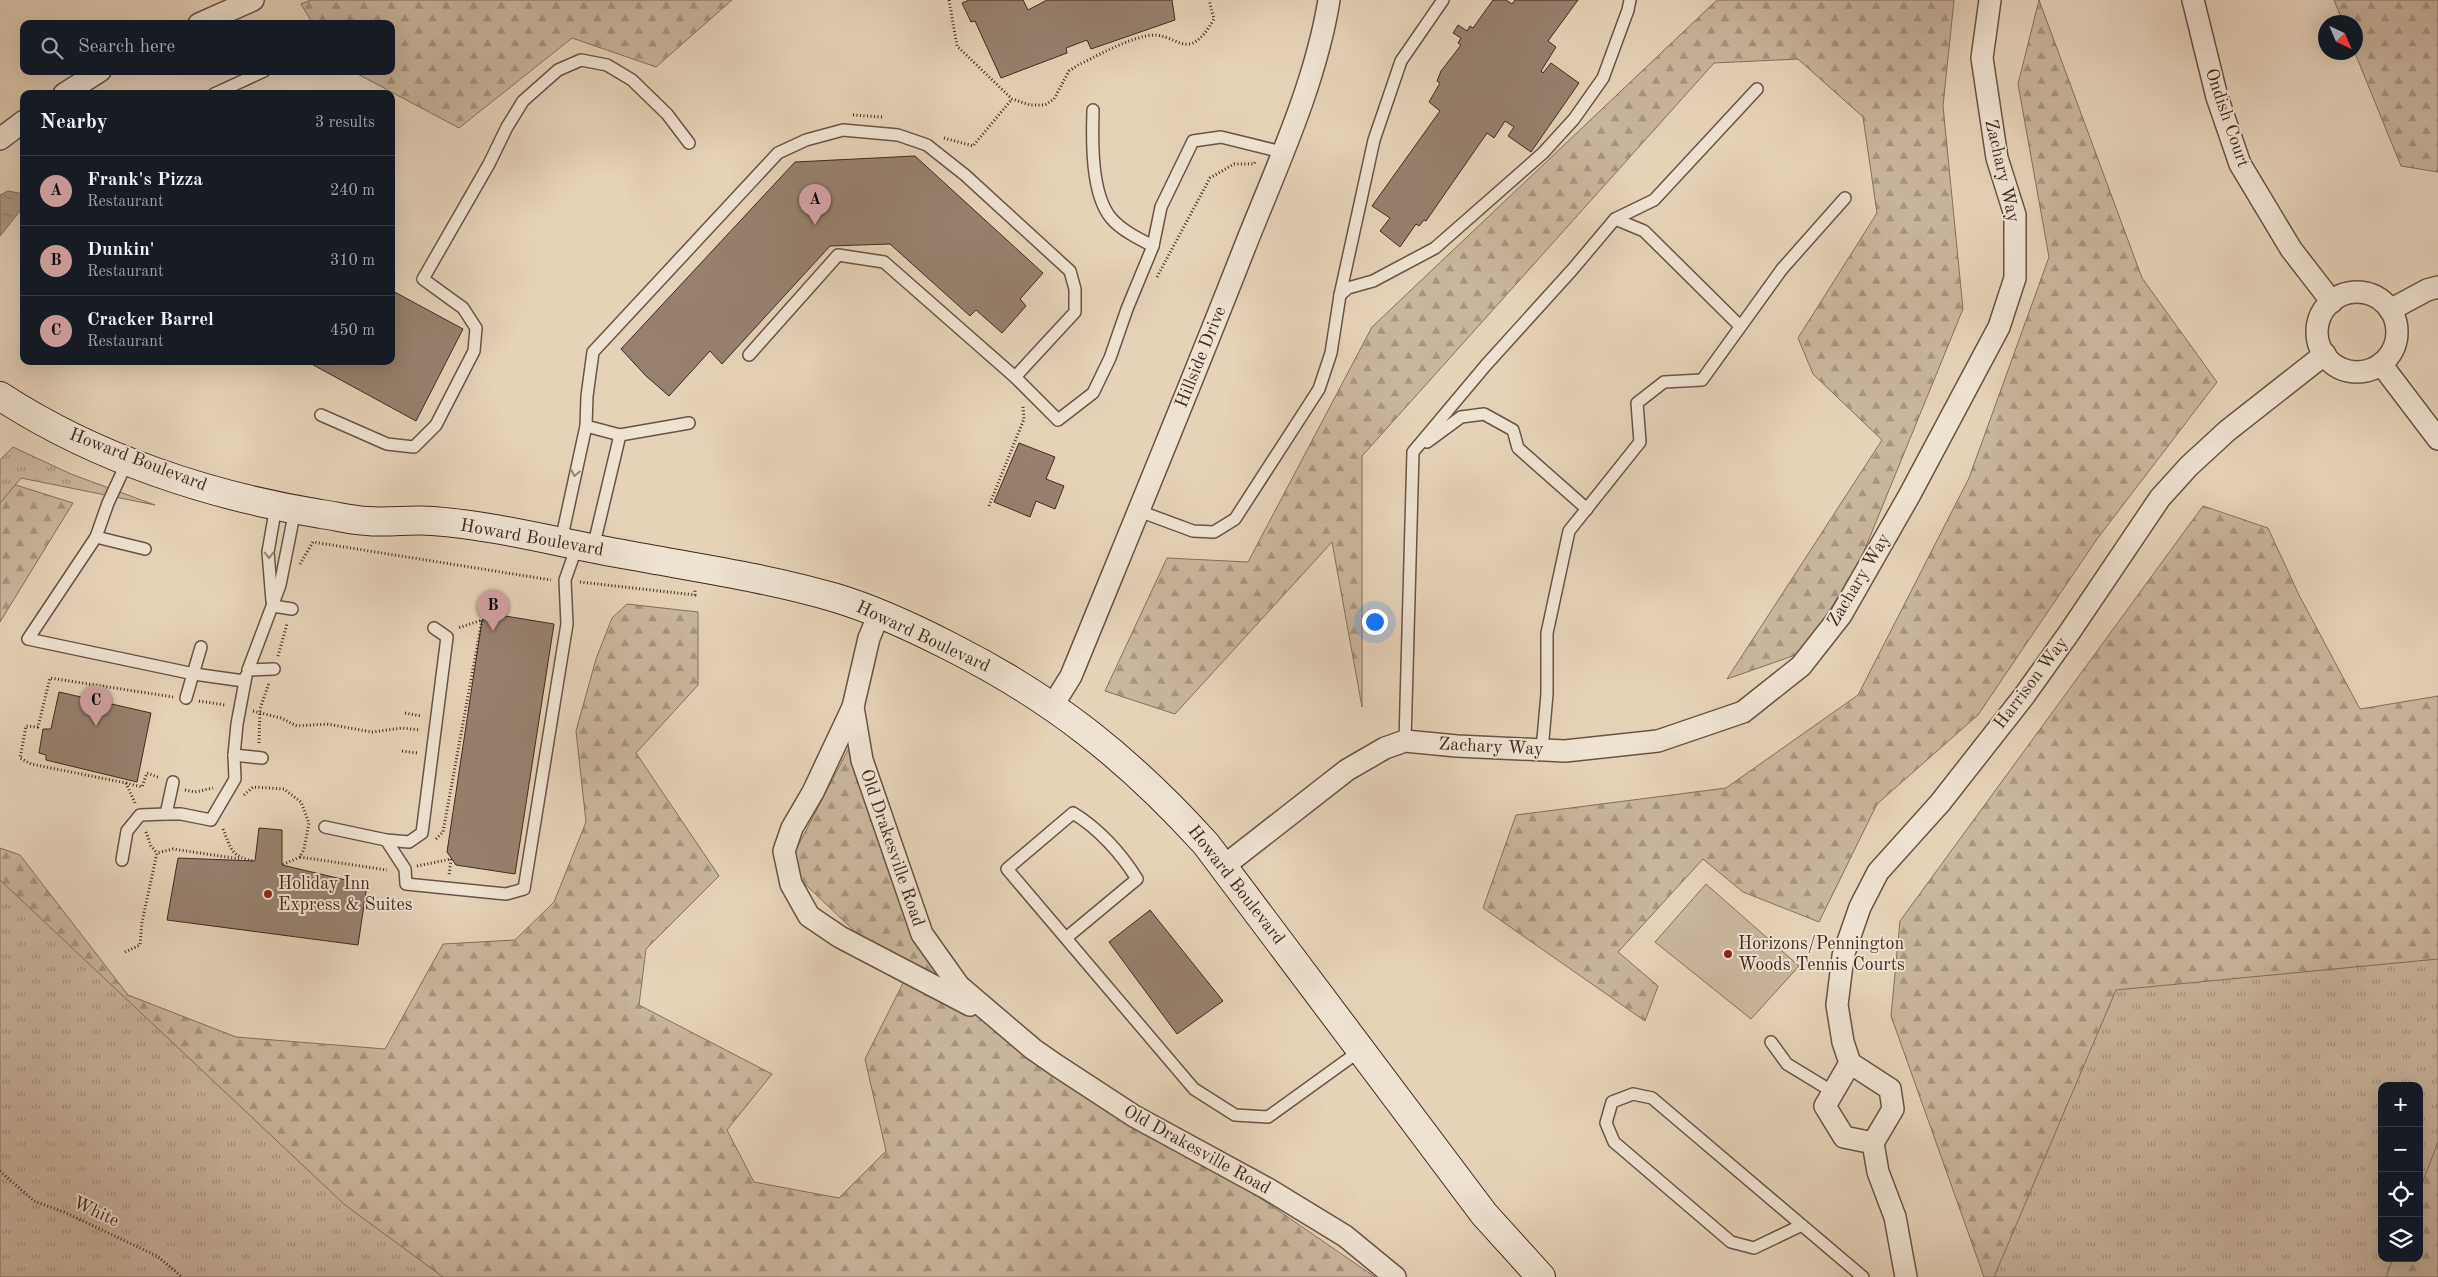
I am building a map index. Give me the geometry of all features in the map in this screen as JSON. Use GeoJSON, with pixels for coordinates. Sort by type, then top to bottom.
{"type":"FeatureCollection","features":[{"type":"Feature","properties":{"kind":"main road","name":"Howard Boulevard"},"geometry":{"type":"LineString","coordinates":[[0,396],[72,437],[199,486],[286,508],[367,521],[432,520],[577,544],[804,590],[879,614],[980,662],[1052,705],[1117,754],[1159,793],[1206,844],[1484,1214],[1541,1277]]}},
{"type":"Feature","properties":{"kind":"street","name":"Hillside Drive"},"geometry":{"type":"LineString","coordinates":[[1052,705],[1071,676],[1282,152],[1323,38],[1329,0]]}},
{"type":"Feature","properties":{"kind":"street","name":"Zachary Way"},"geometry":{"type":"LineString","coordinates":[[1224,866],[1347,770],[1385,748],[1405,741],[1457,746],[1565,751],[1658,741],[1743,712],[1800,666],[1841,614],[1977,371],[1999,327],[2016,278],[2015,216],[1997,158],[1982,58],[1990,0]]}},
{"type":"Feature","properties":{"kind":"street","name":"Ondish Court"},"geometry":{"type":"LineString","coordinates":[[2193,0],[2217,97],[2240,164],[2292,248],[2332,302]]}},
{"type":"Feature","properties":{"kind":"street"},"geometry":{"type":"LineString","coordinates":[[208,20],[248,1]]}},
{"type":"Feature","properties":{"kind":"street"},"geometry":{"type":"LineString","coordinates":[[70,90],[94,75]]}},
{"type":"Feature","properties":{"kind":"street"},"geometry":{"type":"LineString","coordinates":[[0,139],[20,124]]}},
{"type":"Feature","properties":{"kind":"street"},"geometry":{"type":"LineString","coordinates":[[2390,310],[2427,290],[2438,287]]}},
{"type":"Feature","properties":{"kind":"street"},"geometry":{"type":"LineString","coordinates":[[2358,291],[2373,294],[2390,310],[2398,334],[2390,356],[2382,364],[2364,373],[2354,373],[2332,363],[2320,347],[2316,328],[2321,314],[2332,302],[2344,294],[2358,291]]}},
{"type":"Feature","properties":{"kind":"street","name":"Harrison Way"},"geometry":{"type":"LineString","coordinates":[[1850,1064],[1843,1042],[1837,1005],[1843,956],[1860,907],[1878,872],[1940,803],[2024,696],[2160,498],[2189,466],[2227,431],[2325,354]]}},
{"type":"Feature","properties":{"kind":"street"},"geometry":{"type":"LineString","coordinates":[[2382,364],[2438,439]]}},
{"type":"Feature","properties":{"kind":"street","name":"Old Drakesville Road"},"geometry":{"type":"LineString","coordinates":[[879,614],[869,638],[853,707],[813,792],[789,835],[784,851],[791,884],[809,916],[840,937],[1000,1020]]}},
{"type":"Feature","properties":{"kind":"street","name":"Old Drakesville Road"},"geometry":{"type":"LineString","coordinates":[[853,707],[862,760],[922,934],[959,986],[1056,1065],[1134,1116],[1268,1189],[1345,1236],[1395,1277]]}},
{"type":"Feature","properties":{"kind":"street"},"geometry":{"type":"LineString","coordinates":[[1873,1144],[1844,1137],[1824,1106],[1850,1064],[1890,1089],[1894,1110],[1873,1144],[1878,1172],[1895,1217],[1906,1277]]}},
{"type":"Feature","properties":{"kind":"lane"},"geometry":{"type":"LineString","coordinates":[[1139,511],[1193,531],[1214,532],[1235,519],[1319,389],[1331,353],[1340,295],[1374,140],[1401,61],[1443,0]]}},
{"type":"Feature","properties":{"kind":"lane"},"geometry":{"type":"LineString","coordinates":[[1340,295],[1348,288],[1373,281],[1435,248],[1543,153],[1574,119],[1603,78],[1630,0]]}},
{"type":"Feature","properties":{"kind":"lane"},"geometry":{"type":"LineString","coordinates":[[321,415],[388,444],[414,447],[436,425],[474,351],[476,328],[463,308],[424,279],[490,164],[507,127],[523,101],[558,70],[581,60],[608,64],[632,80],[667,114],[690,143]]}},
{"type":"Feature","properties":{"kind":"lane"},"geometry":{"type":"LineString","coordinates":[[223,90],[255,75]]}},
{"type":"Feature","properties":{"kind":"lane"},"geometry":{"type":"LineString","coordinates":[[1405,741],[1413,452],[1486,365],[1572,270],[1615,219],[1654,200],[1758,88]]}},
{"type":"Feature","properties":{"kind":"lane"},"geometry":{"type":"LineString","coordinates":[[1092,110],[1097,192],[1111,218],[1137,238],[1153,246]]}},
{"type":"Feature","properties":{"kind":"lane"},"geometry":{"type":"LineString","coordinates":[[577,544],[587,396],[592,352],[778,153],[806,140],[843,130],[898,135],[927,145],[965,175],[1070,271],[1075,289],[1075,312],[1015,377]]}},
{"type":"Feature","properties":{"kind":"lane"},"geometry":{"type":"LineString","coordinates":[[749,355],[838,255],[884,262],[1015,377],[1058,420],[1092,393],[1110,358],[1127,309],[1153,246],[1161,207],[1193,141],[1221,137],[1282,152]]}},
{"type":"Feature","properties":{"kind":"lane"},"geometry":{"type":"LineString","coordinates":[[1542,750],[1547,694],[1547,633],[1569,531],[1640,442],[1637,403],[1664,382],[1702,380],[1782,269],[1845,198]]}},
{"type":"Feature","properties":{"kind":"lane"},"geometry":{"type":"LineString","coordinates":[[1615,219],[1644,231],[1740,326]]}},
{"type":"Feature","properties":{"kind":"lane"},"geometry":{"type":"LineString","coordinates":[[1413,452],[1461,417],[1484,414],[1512,430],[1518,448],[1587,509]]}},
{"type":"Feature","properties":{"kind":"lane"},"geometry":{"type":"LineString","coordinates":[[586,426],[620,435],[689,423]]}},
{"type":"Feature","properties":{"kind":"lane"},"geometry":{"type":"LineString","coordinates":[[386,840],[405,868],[406,884],[506,894],[524,889],[567,624],[565,580],[577,544],[620,435]]}},
{"type":"Feature","properties":{"kind":"lane"},"geometry":{"type":"LineString","coordinates":[[128,460],[108,503],[96,537],[28,639],[194,674],[244,681]]}},
{"type":"Feature","properties":{"kind":"lane"},"geometry":{"type":"LineString","coordinates":[[273,606],[268,552],[286,508]]}},
{"type":"Feature","properties":{"kind":"lane"},"geometry":{"type":"LineString","coordinates":[[122,860],[127,831],[140,815],[181,814],[211,820],[236,778],[234,756],[244,681],[280,584],[286,508]]}},
{"type":"Feature","properties":{"kind":"lane"},"geometry":{"type":"LineString","coordinates":[[96,537],[145,549]]}},
{"type":"Feature","properties":{"kind":"lane"},"geometry":{"type":"LineString","coordinates":[[273,606],[292,609]]}},
{"type":"Feature","properties":{"kind":"lane"},"geometry":{"type":"LineString","coordinates":[[325,827],[386,840],[408,842],[422,833],[447,637],[434,628]]}},
{"type":"Feature","properties":{"kind":"lane"},"geometry":{"type":"LineString","coordinates":[[186,698],[201,647]]}},
{"type":"Feature","properties":{"kind":"lane"},"geometry":{"type":"LineString","coordinates":[[248,670],[274,670]]}},
{"type":"Feature","properties":{"kind":"lane"},"geometry":{"type":"LineString","coordinates":[[234,756],[261,753]]}},
{"type":"Feature","properties":{"kind":"lane"},"geometry":{"type":"LineString","coordinates":[[166,814],[174,782]]}},
{"type":"Feature","properties":{"kind":"lane"},"geometry":{"type":"LineString","coordinates":[[1066,938],[1137,879],[1128,865],[1088,822],[1073,812],[1007,868],[1066,938],[1194,1089],[1235,1115],[1268,1117],[1361,1050]]}},
{"type":"Feature","properties":{"kind":"lane"},"geometry":{"type":"LineString","coordinates":[[1771,1042],[1787,1064],[1833,1092]]}},
{"type":"Feature","properties":{"kind":"lane"},"geometry":{"type":"LineString","coordinates":[[1802,1225],[1754,1248],[1731,1242],[1614,1142],[1606,1123],[1612,1102],[1633,1094],[1652,1098],[1802,1225],[1863,1277]]}},
{"type":"Feature","properties":{"kind":"path"},"geometry":{"type":"LineString","coordinates":[[950,0],[957,46],[1012,99],[1030,105],[1045,105],[1054,99],[1069,71],[1141,37],[1158,35],[1179,44],[1194,42],[1203,36],[1214,19],[1209,0]]}},
{"type":"Feature","properties":{"kind":"path"},"geometry":{"type":"LineString","coordinates":[[974,146],[1012,99]]}},
{"type":"Feature","properties":{"kind":"path"},"geometry":{"type":"LineString","coordinates":[[299,566],[313,542],[546,580],[565,580],[695,595],[698,567]]}},
{"type":"Feature","properties":{"kind":"path"},"geometry":{"type":"LineString","coordinates":[[261,753],[258,736],[260,712],[292,609]]}},
{"type":"Feature","properties":{"kind":"path"},"geometry":{"type":"LineString","coordinates":[[220,785],[204,792],[187,792],[182,785],[147,773],[142,788],[30,764],[20,758],[26,726],[38,727],[50,678],[186,698],[240,711],[260,712],[281,718],[297,726],[327,724],[372,732],[402,728],[434,732]]}},
{"type":"Feature","properties":{"kind":"path"},"geometry":{"type":"LineString","coordinates":[[224,714],[225,706]]}},
{"type":"Feature","properties":{"kind":"path"},"geometry":{"type":"LineString","coordinates":[[405,713],[421,716]]}},
{"type":"Feature","properties":{"kind":"path"},"geometry":{"type":"LineString","coordinates":[[402,751],[417,753]]}},
{"type":"Feature","properties":{"kind":"path"},"geometry":{"type":"LineString","coordinates":[[126,784],[151,846],[157,853]]}},
{"type":"Feature","properties":{"kind":"path"},"geometry":{"type":"LineString","coordinates":[[238,800],[253,788],[284,789],[301,802],[309,823],[304,849],[300,857],[282,865]]}},
{"type":"Feature","properties":{"kind":"path"},"geometry":{"type":"LineString","coordinates":[[226,820],[223,828],[231,850],[240,859]]}},
{"type":"Feature","properties":{"kind":"path"},"geometry":{"type":"LineString","coordinates":[[157,853],[173,849],[255,861]]}},
{"type":"Feature","properties":{"kind":"path"},"geometry":{"type":"LineString","coordinates":[[125,952],[140,945],[142,922],[157,853]]}},
{"type":"Feature","properties":{"kind":"path"},"geometry":{"type":"LineString","coordinates":[[405,868],[452,859],[447,888]]}},
{"type":"Feature","properties":{"kind":"path","name":"White"},"geometry":{"type":"LineString","coordinates":[[0,1171],[34,1201],[64,1212],[157,1256],[182,1277]]}},
{"type":"Feature","properties":{"kind":"green space"},"geometry":{"type":"Polygon","coordinates":[[[311,0],[732,0],[656,67],[572,38],[459,128],[395,94],[395,90],[388,90],[360,75],[395,75],[395,20],[311,20],[301,4],[311,0]]]}},
{"type":"Feature","properties":{"kind":"green space"},"geometry":{"type":"Polygon","coordinates":[[[1717,0],[1954,0],[1943,106],[1963,309],[1860,561],[1804,652],[1727,679],[1882,440],[1813,374],[1798,338],[1877,213],[1863,117],[1798,59],[1714,63],[1362,456],[1362,707],[1332,542],[1175,714],[1105,691],[1167,558],[1248,562],[1372,327],[1717,0]]]}},
{"type":"Feature","properties":{"kind":"green space"},"geometry":{"type":"Polygon","coordinates":[[[2039,0],[2142,278],[2217,382],[2097,539],[1978,715],[1877,804],[1819,922],[1743,892],[1703,859],[1618,952],[1658,986],[1645,1021],[1483,908],[1516,815],[1726,788],[1858,695],[1969,478],[2049,257],[2018,84],[2039,0]]]}},
{"type":"Feature","properties":{"kind":"green space"},"geometry":{"type":"Polygon","coordinates":[[[2334,0],[2438,0],[2438,172],[2401,166],[2358,60],[2363,60],[2363,15],[2340,15],[2334,0]]]}},
{"type":"Feature","properties":{"kind":"green space"},"geometry":{"type":"Polygon","coordinates":[[[13,447],[71,474],[155,505],[21,478],[0,503],[0,460],[13,447]]]}},
{"type":"Feature","properties":{"kind":"green space"},"geometry":{"type":"Polygon","coordinates":[[[0,480],[73,503],[0,622],[0,480]]]}},
{"type":"Feature","properties":{"kind":"green space"},"geometry":{"type":"Polygon","coordinates":[[[2203,506],[2268,528],[2299,595],[2360,709],[2438,696],[2438,1277],[1984,1277],[1891,1016],[1900,921],[2203,506]]]}},
{"type":"Feature","properties":{"kind":"green space"},"geometry":{"type":"Polygon","coordinates":[[[627,604],[698,612],[698,685],[636,753],[719,876],[646,949],[639,1005],[772,1074],[727,1130],[754,1182],[839,1198],[886,1151],[865,1059],[905,979],[787,867],[863,721],[917,923],[975,1002],[1375,1277],[0,1277],[0,848],[20,855],[128,995],[236,1037],[385,1049],[443,944],[515,940],[554,902],[586,822],[576,731],[596,659],[612,618],[627,604]]]}},
{"type":"Feature","properties":{"kind":"green space"},"geometry":{"type":"Polygon","coordinates":[[[0,880],[345,1205],[443,1277],[0,1277],[0,880]]]}},
{"type":"Feature","properties":{"kind":"green space","name":"Horizons/Pennington Woods Tennis Courts"},"geometry":{"type":"Polygon","coordinates":[[[1706,884],[1799,966],[1751,1019],[1655,942],[1706,884]]]}},
{"type":"Feature","properties":{"kind":"green space"},"geometry":{"type":"Polygon","coordinates":[[[2438,959],[2438,1142],[2423,1181],[2423,1082],[2378,1082],[2378,1262],[2392,1262],[2386,1277],[1994,1277],[2116,990],[2438,959]]]}},
{"type":"Feature","properties":{"kind":"water"},"geometry":{"type":"Polygon","coordinates":[[[8,191],[20,193],[20,211],[0,236],[0,195],[8,191]]]}},
{"type":"Feature","properties":{"kind":"building"},"geometry":{"type":"Polygon","coordinates":[[[969,0],[1023,0],[1028,10],[1047,0],[1172,0],[1175,20],[1091,49],[1087,40],[1066,48],[1067,53],[1001,78],[975,21],[971,22],[962,3],[969,0]]]}},
{"type":"Feature","properties":{"kind":"building"},"geometry":{"type":"Polygon","coordinates":[[[1493,0],[1506,0],[1512,4],[1515,0],[1578,0],[1548,41],[1556,47],[1541,71],[1543,73],[1551,63],[1579,83],[1531,152],[1508,136],[1514,127],[1505,121],[1494,138],[1487,133],[1426,221],[1424,220],[1419,226],[1416,224],[1400,247],[1380,231],[1390,218],[1372,206],[1440,111],[1429,102],[1440,83],[1437,81],[1441,71],[1461,45],[1458,43],[1461,38],[1453,33],[1458,25],[1467,31],[1470,26],[1473,28],[1493,0]]]}},
{"type":"Feature","properties":{"kind":"building"},"geometry":{"type":"Polygon","coordinates":[[[915,156],[1043,273],[1020,299],[1026,306],[1002,333],[976,310],[970,316],[890,244],[830,246],[722,364],[710,351],[669,396],[646,376],[621,349],[795,162],[915,156]]]}},
{"type":"Feature","properties":{"kind":"building"},"geometry":{"type":"Polygon","coordinates":[[[395,292],[463,329],[416,421],[313,365],[395,365],[395,292]]]}},
{"type":"Feature","properties":{"kind":"building"},"geometry":{"type":"Polygon","coordinates":[[[1019,443],[1055,457],[1046,479],[1064,486],[1055,509],[1036,501],[1030,517],[994,502],[1019,443]]]}},
{"type":"Feature","properties":{"kind":"building"},"geometry":{"type":"Polygon","coordinates":[[[493,614],[554,624],[515,874],[456,865],[447,852],[482,620],[493,614]]]}},
{"type":"Feature","properties":{"kind":"building"},"geometry":{"type":"Polygon","coordinates":[[[59,692],[151,713],[137,782],[46,760],[46,755],[39,753],[43,729],[51,729],[59,692]]]}},
{"type":"Feature","properties":{"kind":"building"},"geometry":{"type":"Polygon","coordinates":[[[259,828],[282,830],[282,865],[367,885],[358,945],[167,920],[178,858],[255,861],[259,828]]]}},
{"type":"Feature","properties":{"kind":"building"},"geometry":{"type":"Polygon","coordinates":[[[1150,910],[1223,1001],[1177,1034],[1109,942],[1150,910]]]}},
{"type":"Feature","properties":{"kind":"place","name":"Frank's Pizza"},"geometry":{"type":"Point","coordinates":[815,225]}},
{"type":"Feature","properties":{"kind":"place","name":"Dunkin'"},"geometry":{"type":"Point","coordinates":[493,631]}},
{"type":"Feature","properties":{"kind":"place","name":"Cracker Barrel"},"geometry":{"type":"Point","coordinates":[96,726]}},
{"type":"Feature","properties":{"kind":"place","name":"Holiday Inn Express & Suites"},"geometry":{"type":"Point","coordinates":[268,894]}},
{"type":"Feature","properties":{"kind":"place","name":"Horizons/Pennington Woods Tennis Courts"},"geometry":{"type":"Point","coordinates":[1728,954]}}]}
